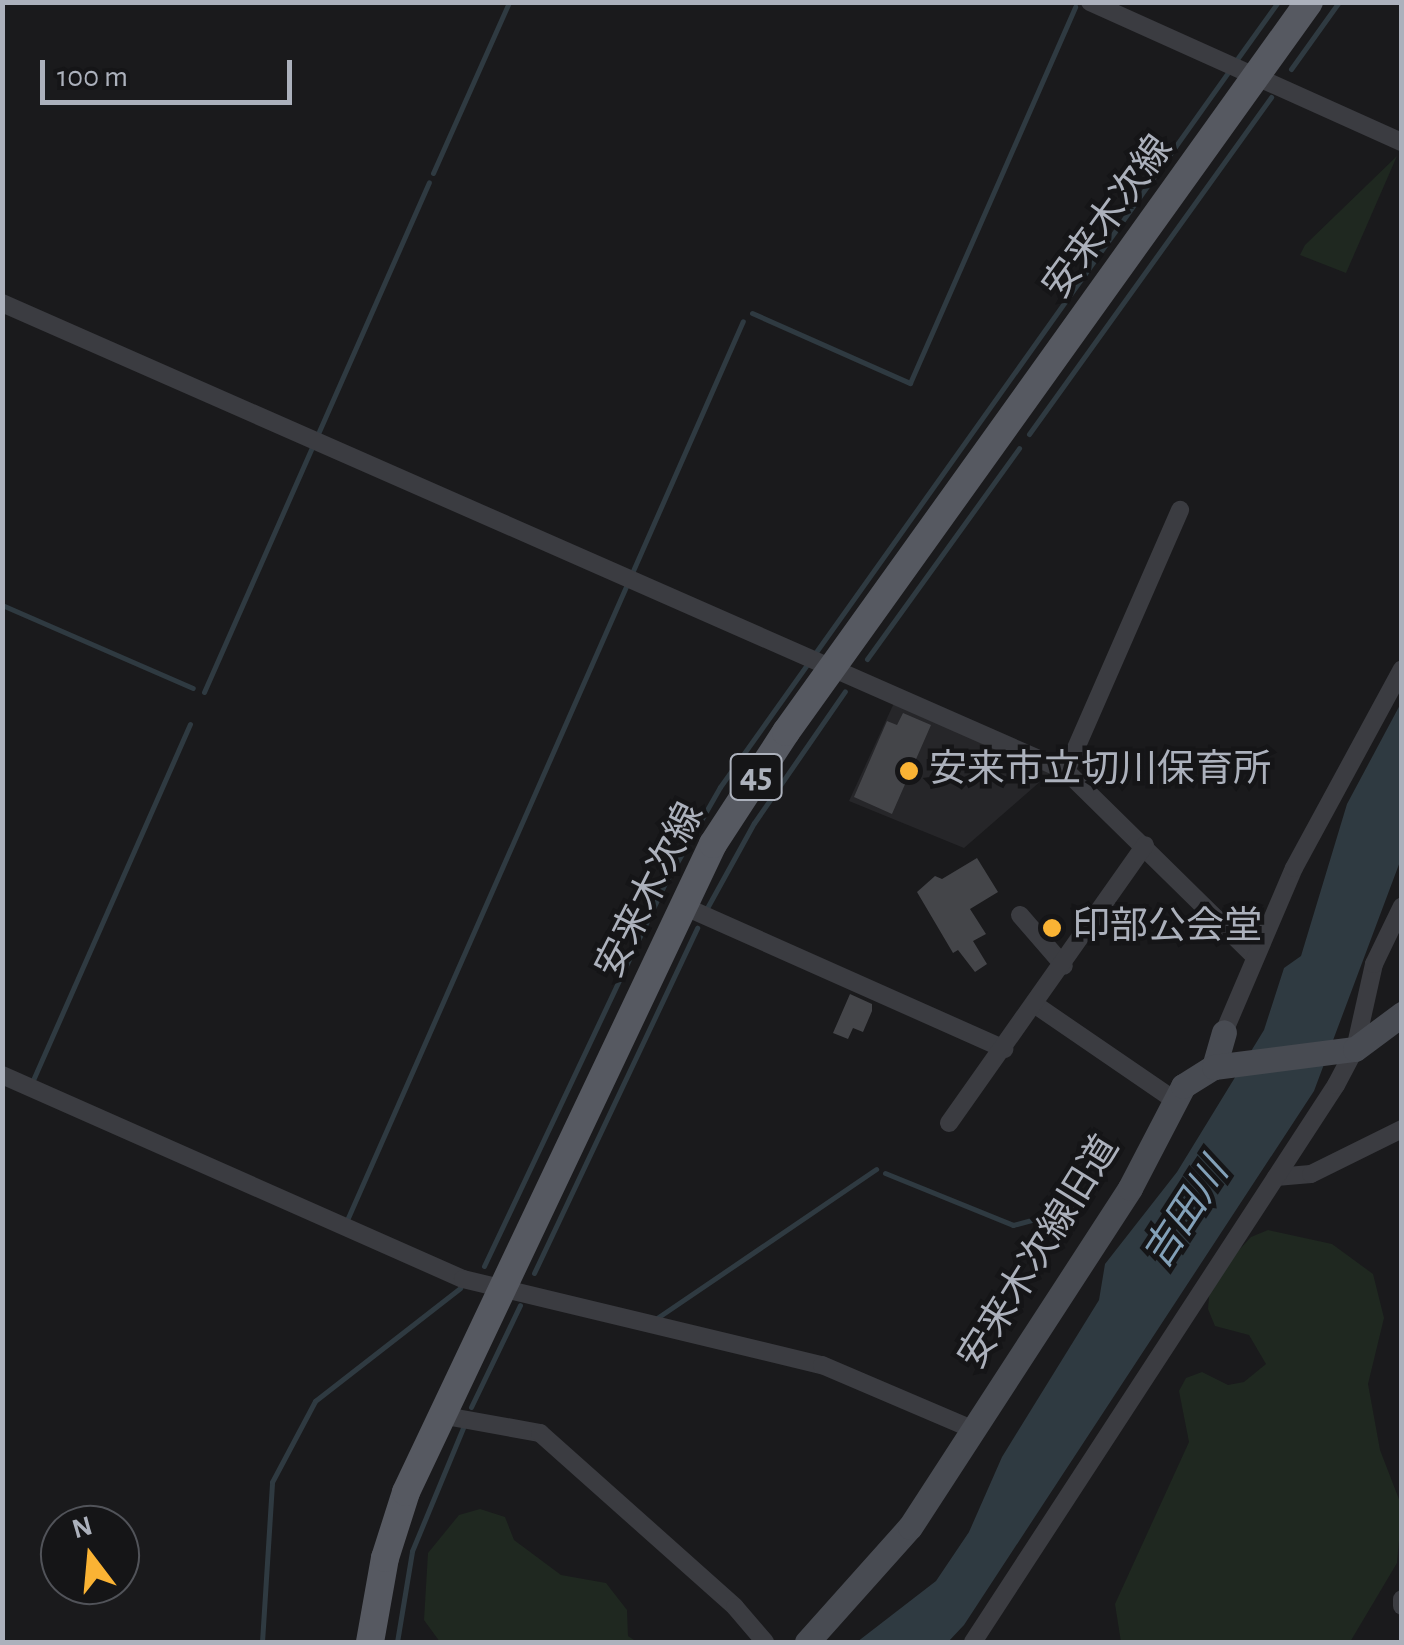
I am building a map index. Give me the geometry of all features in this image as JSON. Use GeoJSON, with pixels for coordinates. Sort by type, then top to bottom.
{"type":"FeatureCollection","features":[{"type":"Feature","properties":{"kind":"main road","name":"安来木次線"},"geometry":{"type":"LineString","coordinates":[[370,1642],[385,1558],[440,1415],[681,905],[755,778],[1309,2]]}},
{"type":"Feature","properties":{"kind":"street"},"geometry":{"type":"LineString","coordinates":[[1090,2],[1402,142]]}},
{"type":"Feature","properties":{"kind":"street"},"geometry":{"type":"LineString","coordinates":[[2,303],[1066,771],[1255,957]]}},
{"type":"Feature","properties":{"kind":"street"},"geometry":{"type":"LineString","coordinates":[[1066,771],[1180,510]]}},
{"type":"Feature","properties":{"kind":"street"},"geometry":{"type":"LineString","coordinates":[[1402,669],[1312,832],[1224,1032],[1218,1067],[1347,1051],[1402,1014]]}},
{"type":"Feature","properties":{"kind":"street"},"geometry":{"type":"LineString","coordinates":[[949,1123],[1037,1006],[1145,845]]}},
{"type":"Feature","properties":{"kind":"street"},"geometry":{"type":"LineString","coordinates":[[681,905],[1004,1049]]}},
{"type":"Feature","properties":{"kind":"street"},"geometry":{"type":"LineString","coordinates":[[973,1642],[1276,1177],[1347,1051],[1374,964],[1402,906]]}},
{"type":"Feature","properties":{"kind":"street"},"geometry":{"type":"LineString","coordinates":[[1020,915],[1064,966]]}},
{"type":"Feature","properties":{"kind":"street"},"geometry":{"type":"LineString","coordinates":[[1037,1006],[1173,1099]]}},
{"type":"Feature","properties":{"kind":"street","name":"安来木次線旧道"},"geometry":{"type":"LineString","coordinates":[[807,1642],[884,1562],[1130,1188],[1173,1099],[1218,1067]]}},
{"type":"Feature","properties":{"kind":"street"},"geometry":{"type":"LineString","coordinates":[[2,1075],[499,1290],[822,1364],[972,1429]]}},
{"type":"Feature","properties":{"kind":"street"},"geometry":{"type":"LineString","coordinates":[[1276,1177],[1311,1174],[1402,1129]]}},
{"type":"Feature","properties":{"kind":"street"},"geometry":{"type":"LineString","coordinates":[[440,1415],[540,1433],[722,1595],[765,1642]]}},
{"type":"Feature","properties":{"kind":"street"},"geometry":{"type":"LineString","coordinates":[[1402,1598],[1402,1606]]}},
{"type":"Feature","properties":{"kind":"shaded area"},"geometry":{"type":"Polygon","coordinates":[[[1397,156],[1346,273],[1300,255],[1305,245],[1397,156]]]}},
{"type":"Feature","properties":{"kind":"shaded area"},"geometry":{"type":"Polygon","coordinates":[[[894,703],[1050,773],[964,848],[849,801],[894,703]]]}},
{"type":"Feature","properties":{"kind":"shaded area"},"geometry":{"type":"Polygon","coordinates":[[[1268,1230],[1332,1244],[1373,1274],[1384,1318],[1368,1384],[1380,1450],[1402,1507],[1397,1563],[1350,1642],[1121,1642],[1115,1604],[1189,1442],[1179,1391],[1186,1378],[1202,1372],[1228,1385],[1244,1382],[1266,1364],[1249,1335],[1215,1326],[1208,1309],[1210,1286],[1226,1264],[1251,1237],[1268,1230]]]}},
{"type":"Feature","properties":{"kind":"shaded area"},"geometry":{"type":"Polygon","coordinates":[[[480,1509],[505,1517],[514,1540],[561,1575],[606,1583],[627,1610],[628,1636],[637,1642],[440,1642],[424,1620],[428,1553],[459,1515],[480,1509]]]}},
{"type":"Feature","properties":{"kind":"water","name":"吉田川"},"geometry":{"type":"Polygon","coordinates":[[[1401,703],[1401,859],[1314,1091],[964,1625],[948,1642],[857,1642],[936,1581],[969,1532],[1002,1457],[1099,1300],[1105,1264],[1177,1172],[1264,1030],[1284,968],[1301,956],[1347,804],[1401,703]]]}},
{"type":"Feature","properties":{"kind":"building"},"geometry":{"type":"Polygon","coordinates":[[[903,713],[931,725],[892,814],[854,797],[887,721],[897,725],[903,713]]]}},
{"type":"Feature","properties":{"kind":"building"},"geometry":{"type":"Polygon","coordinates":[[[977,858],[998,892],[970,909],[986,934],[973,941],[987,964],[975,972],[958,950],[953,953],[917,892],[935,876],[942,879],[977,858]]]}},
{"type":"Feature","properties":{"kind":"building"},"geometry":{"type":"Polygon","coordinates":[[[850,994],[872,1004],[872,1011],[863,1032],[853,1028],[848,1039],[833,1033],[850,994]]]}},
{"type":"Feature","properties":{"kind":"waterway"},"geometry":{"type":"LineString","coordinates":[[433,173],[509,2]]}},
{"type":"Feature","properties":{"kind":"waterway"},"geometry":{"type":"LineString","coordinates":[[1235,62],[1278,2]]}},
{"type":"Feature","properties":{"kind":"waterway"},"geometry":{"type":"LineString","coordinates":[[1291,69],[1339,2]]}},
{"type":"Feature","properties":{"kind":"waterway"},"geometry":{"type":"LineString","coordinates":[[752,313],[910,383],[1075,7]]}},
{"type":"Feature","properties":{"kind":"waterway"},"geometry":{"type":"LineString","coordinates":[[484,1266],[663,887],[720,787],[1229,71]]}},
{"type":"Feature","properties":{"kind":"waterway"},"geometry":{"type":"LineString","coordinates":[[1029,434],[1271,97]]}},
{"type":"Feature","properties":{"kind":"waterway"},"geometry":{"type":"LineString","coordinates":[[204,692],[429,182]]}},
{"type":"Feature","properties":{"kind":"waterway"},"geometry":{"type":"LineString","coordinates":[[347,1220],[743,321]]}},
{"type":"Feature","properties":{"kind":"waterway"},"geometry":{"type":"LineString","coordinates":[[867,659],[1019,448]]}},
{"type":"Feature","properties":{"kind":"waterway"},"geometry":{"type":"LineString","coordinates":[[2,605],[193,688]]}},
{"type":"Feature","properties":{"kind":"waterway"},"geometry":{"type":"LineString","coordinates":[[707,908],[754,823],[845,691]]}},
{"type":"Feature","properties":{"kind":"waterway"},"geometry":{"type":"LineString","coordinates":[[33,1080],[190,724]]}},
{"type":"Feature","properties":{"kind":"waterway"},"geometry":{"type":"LineString","coordinates":[[534,1273],[697,928]]}},
{"type":"Feature","properties":{"kind":"waterway"},"geometry":{"type":"LineString","coordinates":[[657,1318],[876,1169]]}},
{"type":"Feature","properties":{"kind":"waterway"},"geometry":{"type":"LineString","coordinates":[[885,1173],[1013,1225],[1072,1209]]}},
{"type":"Feature","properties":{"kind":"waterway"},"geometry":{"type":"LineString","coordinates":[[262,1642],[272,1482],[315,1401],[460,1288]]}},
{"type":"Feature","properties":{"kind":"waterway"},"geometry":{"type":"LineString","coordinates":[[471,1407],[520,1305]]}},
{"type":"Feature","properties":{"kind":"waterway"},"geometry":{"type":"LineString","coordinates":[[397,1642],[412,1551],[465,1423]]}},
{"type":"Feature","properties":{"kind":"place","name":"安来市立切川保育所"},"geometry":{"type":"Point","coordinates":[909,771]}},
{"type":"Feature","properties":{"kind":"place","name":"印部公会堂"},"geometry":{"type":"Point","coordinates":[1052,928]}}]}
